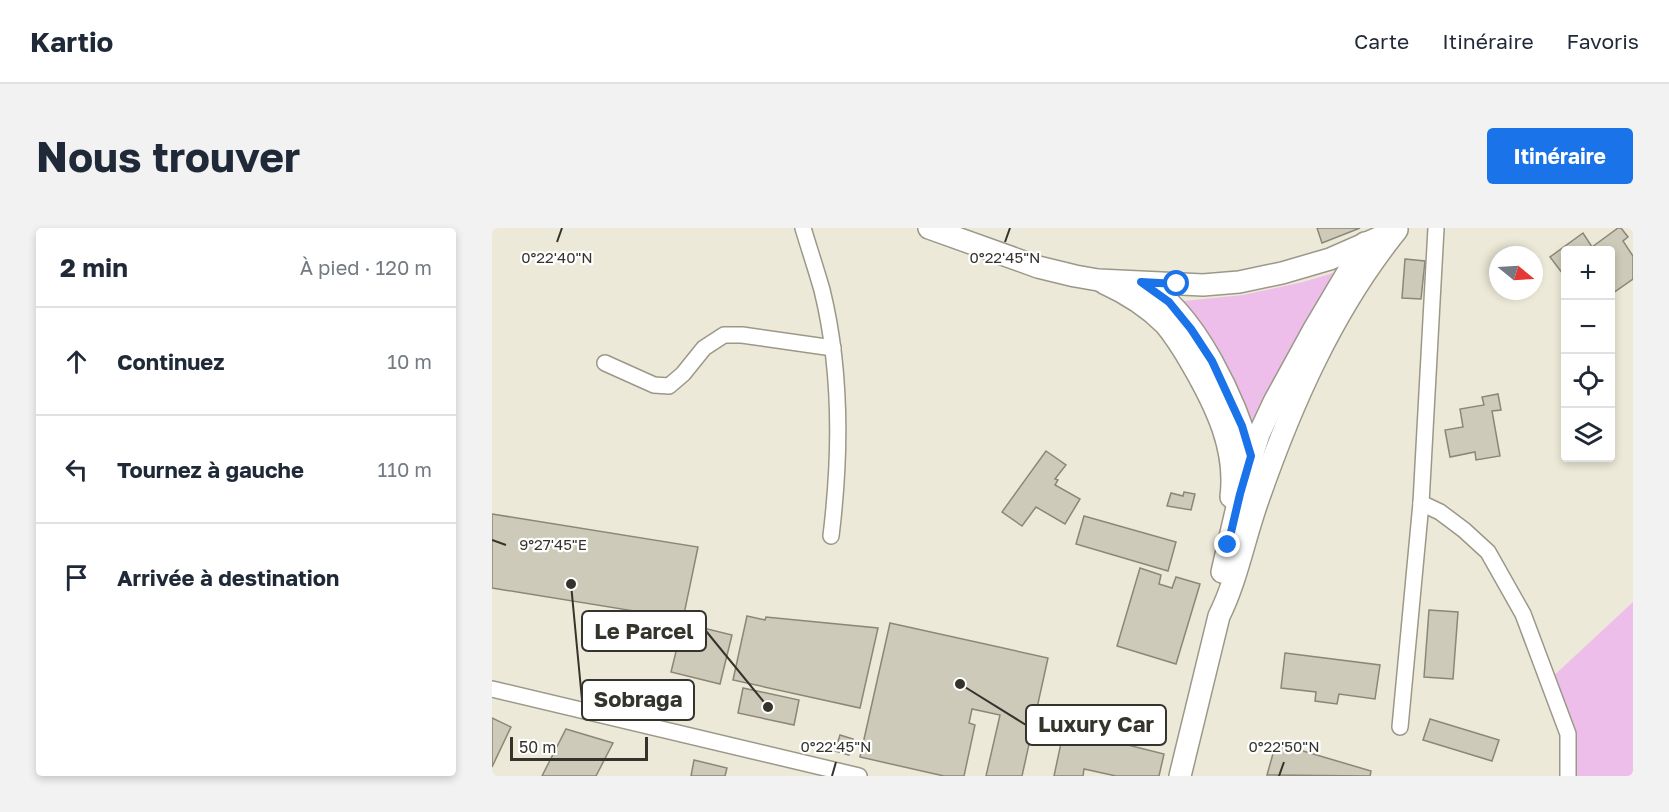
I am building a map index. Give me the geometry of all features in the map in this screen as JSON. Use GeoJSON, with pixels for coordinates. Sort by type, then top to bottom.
{"type":"FeatureCollection","features":[{"type":"Feature","properties":{"kind":"street"},"geometry":{"type":"LineString","coordinates":[[803,228],[822,290],[836,377],[838,480],[831,536]]}},
{"type":"Feature","properties":{"kind":"street"},"geometry":{"type":"LineString","coordinates":[[929,228],[1038,267],[1098,280],[1203,285],[1239,282],[1282,273],[1330,259],[1399,229]]}},
{"type":"Feature","properties":{"kind":"street"},"geometry":{"type":"LineString","coordinates":[[1400,727],[1420,503],[1436,228]]}},
{"type":"Feature","properties":{"kind":"street"},"geometry":{"type":"LineString","coordinates":[[1180,776],[1219,616],[1228,597],[1257,501],[1290,414],[1313,366],[1359,284],[1380,251],[1399,229]]}},
{"type":"Feature","properties":{"kind":"street"},"geometry":{"type":"LineString","coordinates":[[1219,616],[1217,594],[1251,456],[1274,402],[1365,242]]}},
{"type":"Feature","properties":{"kind":"street"},"geometry":{"type":"LineString","coordinates":[[1098,280],[1118,289],[1166,325],[1203,383],[1219,416],[1228,444],[1232,470],[1228,524],[1230,537]]}},
{"type":"Feature","properties":{"kind":"street"},"geometry":{"type":"LineString","coordinates":[[1141,282],[1169,302],[1207,353],[1242,426],[1257,484],[1257,501]]}},
{"type":"Feature","properties":{"kind":"street"},"geometry":{"type":"LineString","coordinates":[[605,363],[654,385],[669,386],[683,374],[704,348],[724,335],[742,335],[833,348]]}},
{"type":"Feature","properties":{"kind":"street"},"geometry":{"type":"LineString","coordinates":[[1420,503],[1440,512],[1478,541],[1488,552],[1522,614],[1568,734],[1568,776]]}},
{"type":"Feature","properties":{"kind":"street"},"geometry":{"type":"LineString","coordinates":[[492,689],[859,776]]}},
{"type":"Feature","properties":{"kind":"shaded area"},"geometry":{"type":"Polygon","coordinates":[[[1333,273],[1335,275],[1252,430],[1184,301],[1243,295],[1333,273]]]}},
{"type":"Feature","properties":{"kind":"shaded area"},"geometry":{"type":"Polygon","coordinates":[[[1633,602],[1633,776],[1568,776],[1568,734],[1548,681],[1633,602]]]}},
{"type":"Feature","properties":{"kind":"building"},"geometry":{"type":"Polygon","coordinates":[[[1317,228],[1360,228],[1322,243],[1317,228]]]}},
{"type":"Feature","properties":{"kind":"building"},"geometry":{"type":"Polygon","coordinates":[[[1621,228],[1628,237],[1623,241],[1633,256],[1633,279],[1615,292],[1615,246],[1593,246],[1621,228]]]}},
{"type":"Feature","properties":{"kind":"building"},"geometry":{"type":"Polygon","coordinates":[[[1583,233],[1591,246],[1565,246],[1583,233]]]}},
{"type":"Feature","properties":{"kind":"building"},"geometry":{"type":"Polygon","coordinates":[[[1561,249],[1561,271],[1550,257],[1561,249]]]}},
{"type":"Feature","properties":{"kind":"building"},"geometry":{"type":"Polygon","coordinates":[[[1405,259],[1425,261],[1421,299],[1402,298],[1405,259]]]}},
{"type":"Feature","properties":{"kind":"building"},"geometry":{"type":"Polygon","coordinates":[[[1498,394],[1501,410],[1492,411],[1500,456],[1476,460],[1475,452],[1450,457],[1445,430],[1463,427],[1460,409],[1484,405],[1482,397],[1498,394]]]}},
{"type":"Feature","properties":{"kind":"building"},"geometry":{"type":"Polygon","coordinates":[[[1046,451],[1066,465],[1055,479],[1058,480],[1055,485],[1080,499],[1065,524],[1036,507],[1022,526],[1002,512],[1046,451]]]}},
{"type":"Feature","properties":{"kind":"building"},"geometry":{"type":"Polygon","coordinates":[[[1184,492],[1195,494],[1191,510],[1167,506],[1171,493],[1183,496],[1184,492]]]}},
{"type":"Feature","properties":{"kind":"building"},"geometry":{"type":"Polygon","coordinates":[[[492,514],[698,547],[683,619],[492,588],[492,514]]]}},
{"type":"Feature","properties":{"kind":"building"},"geometry":{"type":"Polygon","coordinates":[[[1084,516],[1176,542],[1168,571],[1076,544],[1084,516]]]}},
{"type":"Feature","properties":{"kind":"building"},"geometry":{"type":"Polygon","coordinates":[[[1140,568],[1161,575],[1159,584],[1172,588],[1176,577],[1200,584],[1176,664],[1117,646],[1140,568]]]}},
{"type":"Feature","properties":{"kind":"building"},"geometry":{"type":"Polygon","coordinates":[[[1429,610],[1458,612],[1453,679],[1424,677],[1429,610]]]}},
{"type":"Feature","properties":{"kind":"building"},"geometry":{"type":"Polygon","coordinates":[[[747,616],[765,620],[766,617],[878,628],[860,708],[733,680],[747,616]]]}},
{"type":"Feature","properties":{"kind":"building"},"geometry":{"type":"Polygon","coordinates":[[[683,623],[732,635],[720,684],[671,672],[683,623]]]}},
{"type":"Feature","properties":{"kind":"building"},"geometry":{"type":"Polygon","coordinates":[[[890,623],[1048,658],[1022,776],[986,776],[1000,715],[972,709],[969,723],[975,725],[964,776],[944,776],[860,757],[890,623]]]}},
{"type":"Feature","properties":{"kind":"building"},"geometry":{"type":"Polygon","coordinates":[[[1285,653],[1380,665],[1375,699],[1339,694],[1337,704],[1315,701],[1316,692],[1281,688],[1285,653]]]}},
{"type":"Feature","properties":{"kind":"building"},"geometry":{"type":"Polygon","coordinates":[[[743,688],[799,700],[794,725],[738,713],[743,688]]]}},
{"type":"Feature","properties":{"kind":"building"},"geometry":{"type":"Polygon","coordinates":[[[492,718],[511,727],[492,767],[492,718]]]}},
{"type":"Feature","properties":{"kind":"building"},"geometry":{"type":"Polygon","coordinates":[[[1430,719],[1499,740],[1492,761],[1423,740],[1430,719]]]}},
{"type":"Feature","properties":{"kind":"building"},"geometry":{"type":"Polygon","coordinates":[[[566,729],[613,743],[596,776],[542,776],[566,729]]]}},
{"type":"Feature","properties":{"kind":"building"},"geometry":{"type":"Polygon","coordinates":[[[1064,729],[1164,754],[1159,776],[1116,776],[1084,769],[1083,776],[1054,776],[1064,729]]]}},
{"type":"Feature","properties":{"kind":"building"},"geometry":{"type":"Polygon","coordinates":[[[840,735],[853,739],[849,755],[835,751],[840,735]]]}},
{"type":"Feature","properties":{"kind":"building"},"geometry":{"type":"Polygon","coordinates":[[[1276,743],[1371,771],[1370,776],[1267,775],[1276,743]]]}},
{"type":"Feature","properties":{"kind":"building"},"geometry":{"type":"Polygon","coordinates":[[[694,760],[727,768],[725,776],[691,776],[694,760]]]}},
{"type":"Feature","properties":{"kind":"place","name":"Sobraga"},"geometry":{"type":"Point","coordinates":[571,584]}},
{"type":"Feature","properties":{"kind":"place","name":"Luxury Car"},"geometry":{"type":"Point","coordinates":[960,684]}},
{"type":"Feature","properties":{"kind":"place","name":"Le Parcel"},"geometry":{"type":"Point","coordinates":[768,707]}},
{"type":"Feature","properties":{"kind":"route"},"geometry":{"type":"LineString","coordinates":[[1177,284],[1141,282],[1169,302],[1191,329],[1212,361],[1242,426],[1251,456],[1228,545]]}}]}
